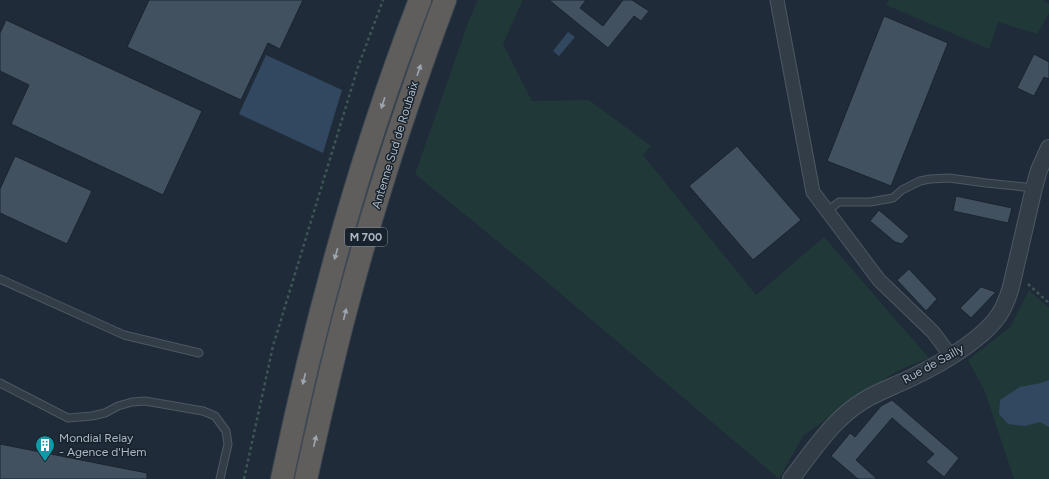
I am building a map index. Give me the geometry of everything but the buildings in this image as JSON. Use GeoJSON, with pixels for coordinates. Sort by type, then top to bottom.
{"type":"FeatureCollection","features":[{"type":"Feature","properties":{"kind":"highway","name":"Antenne Sud de Roubaix"},"geometry":{"type":"LineString","coordinates":[[282,479],[298,401],[313,340],[345,223],[393,74],[420,0]]}},
{"type":"Feature","properties":{"kind":"highway","name":"Antenne Sud de Roubaix"},"geometry":{"type":"LineString","coordinates":[[306,479],[335,354],[368,231],[412,89],[445,0]]}},
{"type":"Feature","properties":{"kind":"street"},"geometry":{"type":"LineString","coordinates":[[777,0],[813,192],[879,280],[933,332],[951,356]]}},
{"type":"Feature","properties":{"kind":"street","name":"Rue de Sailly"},"geometry":{"type":"LineString","coordinates":[[791,479],[819,443],[847,412],[863,401],[932,368],[951,356],[969,344],[998,316],[1006,302],[1015,274],[1034,188],[1039,170],[1049,148]]}},
{"type":"Feature","properties":{"kind":"lane"},"geometry":{"type":"LineString","coordinates":[[827,211],[840,202],[870,202],[893,198],[902,190],[920,181],[930,179],[949,178],[986,184],[1034,188]]}},
{"type":"Feature","properties":{"kind":"lane"},"geometry":{"type":"LineString","coordinates":[[0,279],[124,335],[199,353]]}},
{"type":"Feature","properties":{"kind":"lane"},"geometry":{"type":"LineString","coordinates":[[0,384],[68,418],[92,416],[105,413],[118,406],[132,402],[145,401],[203,411],[215,416],[226,432],[228,444],[220,479]]}},
{"type":"Feature","properties":{"kind":"path"},"geometry":{"type":"LineString","coordinates":[[244,479],[273,346],[358,67],[383,0]]}},
{"type":"Feature","properties":{"kind":"path"},"geometry":{"type":"LineString","coordinates":[[1015,274],[1049,303]]}},
{"type":"Feature","properties":{"kind":"green space"},"geometry":{"type":"Polygon","coordinates":[[[478,0],[523,0],[503,44],[532,101],[589,100],[651,146],[643,155],[756,295],[824,237],[929,358],[901,369],[873,386],[803,436],[779,479],[534,271],[415,174],[469,20],[478,0]]]}},
{"type":"Feature","properties":{"kind":"green space"},"geometry":{"type":"Polygon","coordinates":[[[889,0],[1043,0],[1049,4],[1049,13],[1037,34],[998,22],[989,49],[886,5],[889,0]]]}},
{"type":"Feature","properties":{"kind":"green space"},"geometry":{"type":"Polygon","coordinates":[[[1029,290],[1049,308],[1049,479],[1014,479],[985,392],[968,360],[1010,327],[1029,290]]]}},
{"type":"Feature","properties":{"kind":"water"},"geometry":{"type":"Polygon","coordinates":[[[568,32],[575,37],[559,56],[553,51],[568,32]]]}},
{"type":"Feature","properties":{"kind":"water"},"geometry":{"type":"Polygon","coordinates":[[[266,55],[342,90],[323,153],[239,114],[266,55]]]}},
{"type":"Feature","properties":{"kind":"water"},"geometry":{"type":"Polygon","coordinates":[[[1049,380],[1049,427],[1040,422],[1025,426],[1008,424],[999,414],[1000,400],[1020,387],[1049,380]]]}},
{"type":"Feature","properties":{"kind":"place","name":"Mondial Relay - Agence d'Hem"},"geometry":{"type":"Point","coordinates":[45,462]}}]}
